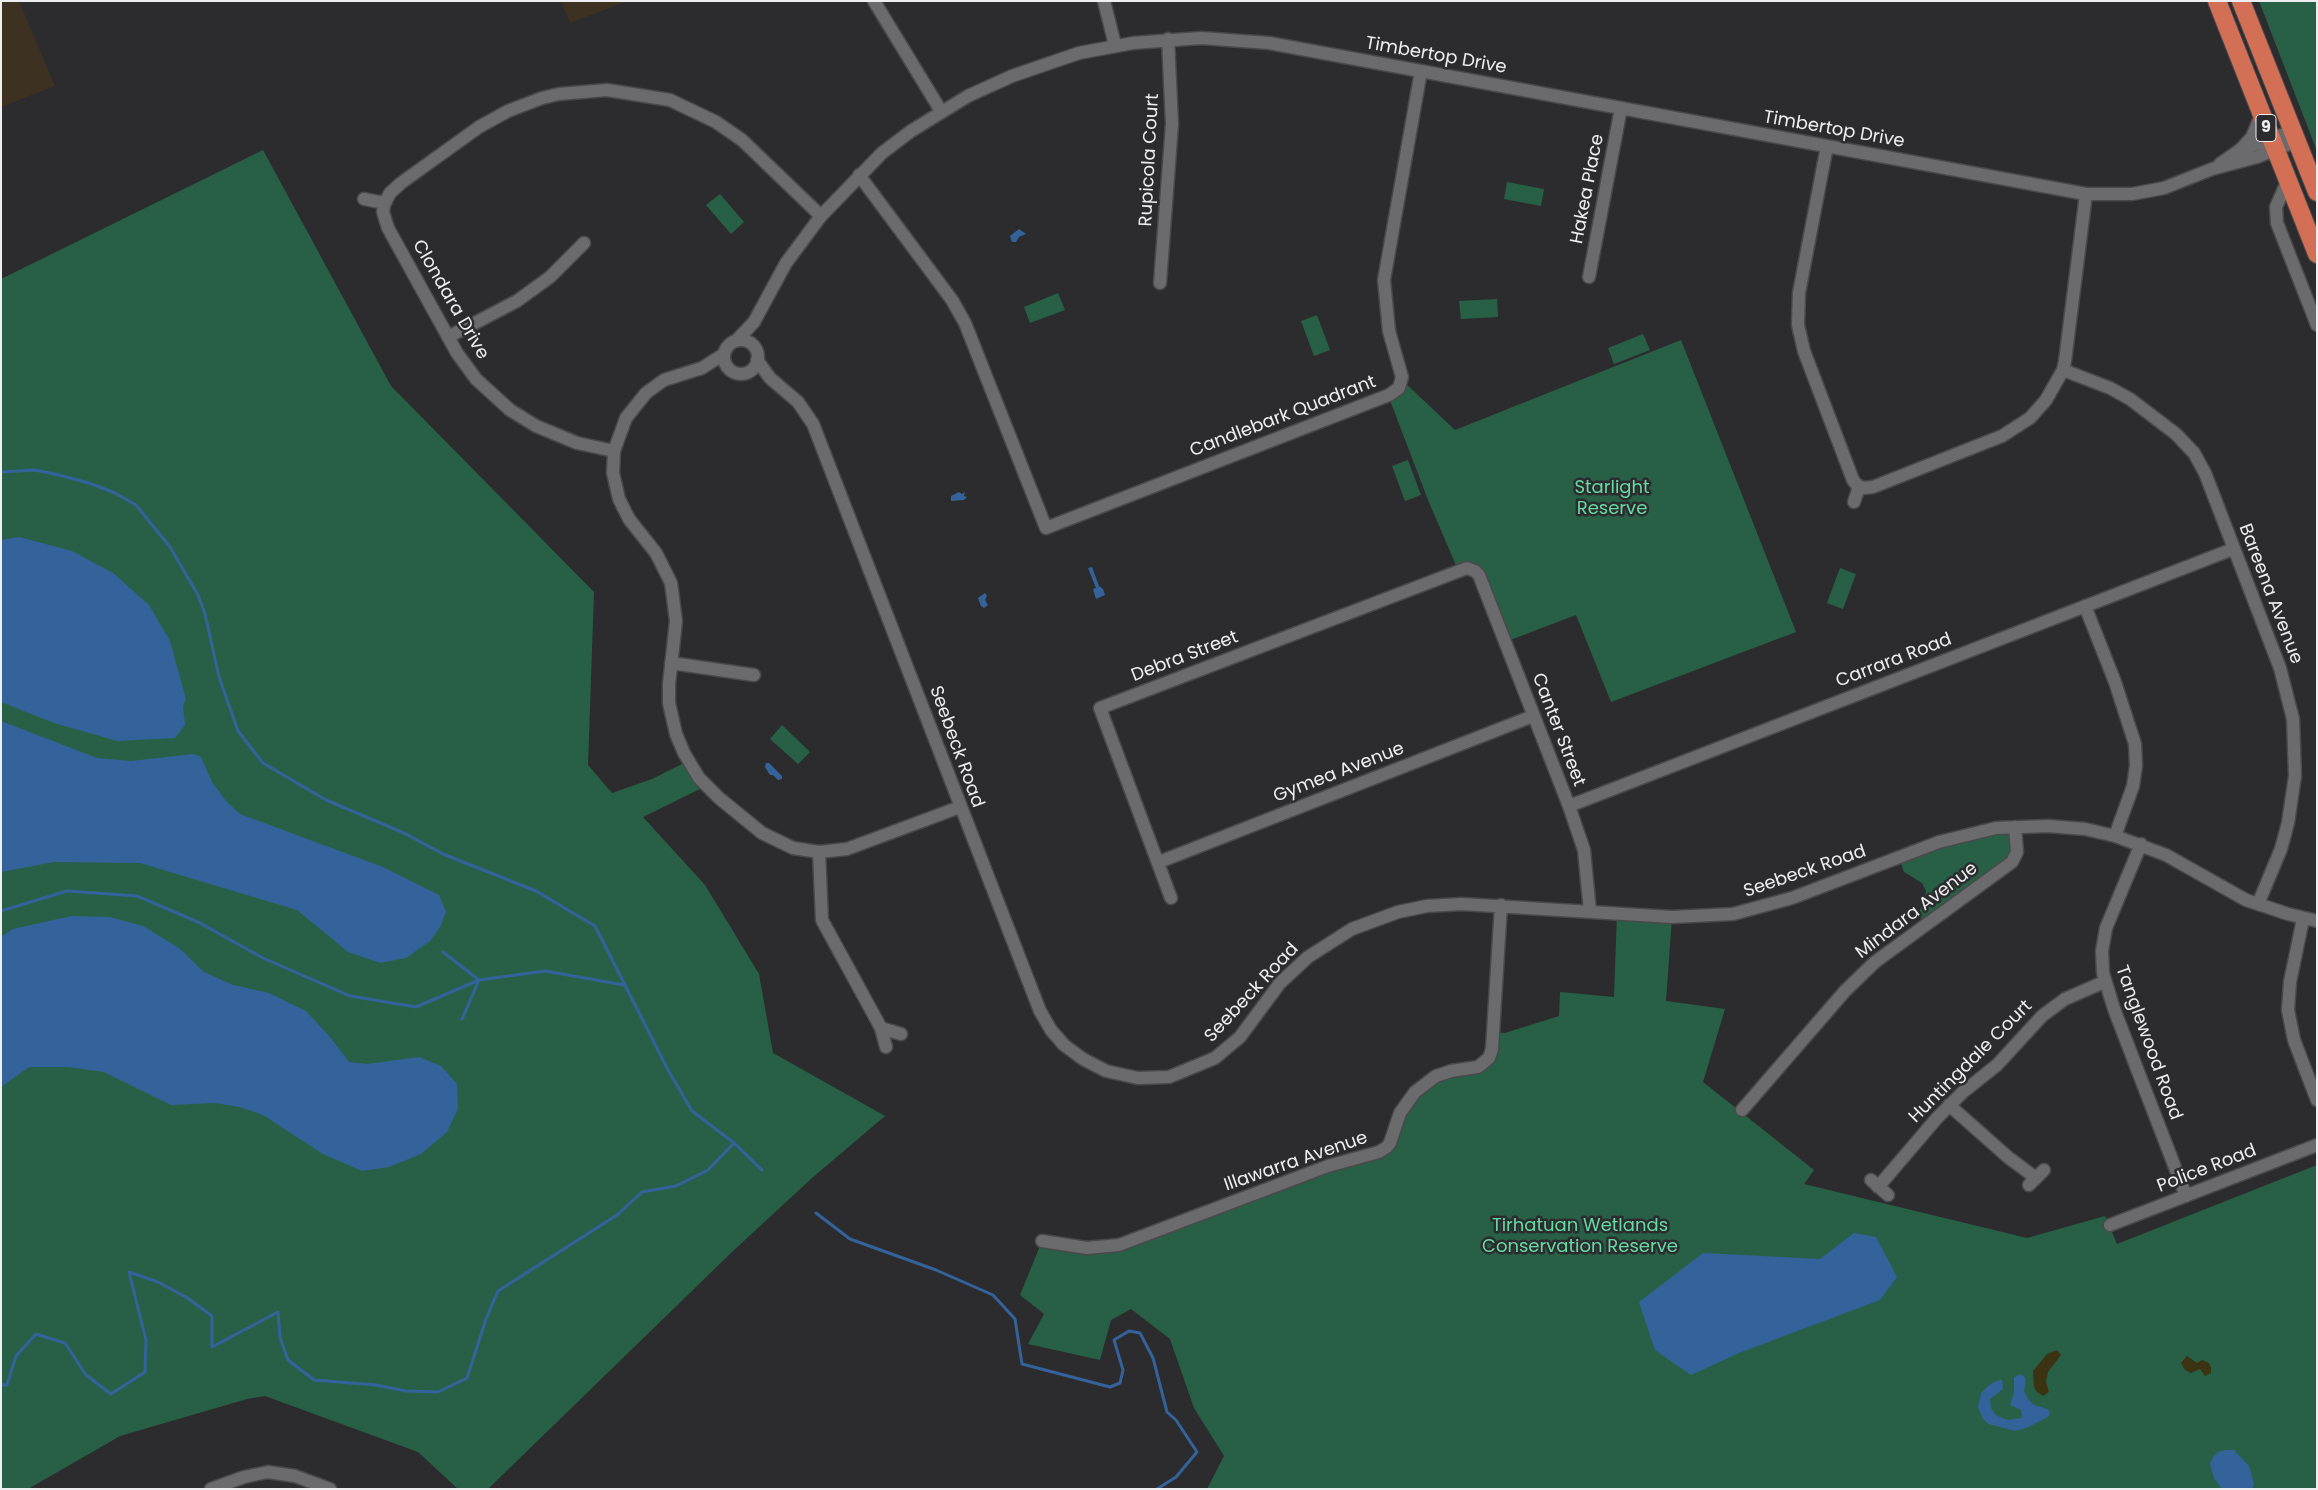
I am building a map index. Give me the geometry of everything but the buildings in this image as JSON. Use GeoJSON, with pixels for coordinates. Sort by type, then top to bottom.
{"type":"FeatureCollection","features":[{"type":"Feature","properties":{"kind":"highway","name":"9"},"geometry":{"type":"LineString","coordinates":[[2216,1],[2317,254]]}},
{"type":"Feature","properties":{"kind":"highway","name":"9"},"geometry":{"type":"LineString","coordinates":[[2241,1],[2317,192]]}},
{"type":"Feature","properties":{"kind":"street"},"geometry":{"type":"LineString","coordinates":[[874,1],[941,111]]}},
{"type":"Feature","properties":{"kind":"street"},"geometry":{"type":"LineString","coordinates":[[1104,1],[1115,45]]}},
{"type":"Feature","properties":{"kind":"street","name":"Timbertop Drive"},"geometry":{"type":"LineString","coordinates":[[736,341],[754,322],[786,263],[820,216],[858,175],[882,153],[941,111],[983,88],[1022,72],[1071,56],[1115,45],[1168,39],[1222,39],[1264,42],[2086,194],[2142,193],[2174,185],[2295,136]]}},
{"type":"Feature","properties":{"kind":"street","name":"Rupicola Court"},"geometry":{"type":"LineString","coordinates":[[1160,283],[1172,124],[1168,39]]}},
{"type":"Feature","properties":{"kind":"street","name":"Candlebark Quadrant"},"geometry":{"type":"LineString","coordinates":[[858,175],[952,300],[965,323],[1043,532],[1388,395],[1398,389],[1402,377],[1389,332],[1385,307],[1384,280],[1421,71]]}},
{"type":"Feature","properties":{"kind":"street"},"geometry":{"type":"LineString","coordinates":[[364,199],[385,202],[390,193],[401,183],[479,127],[508,111],[542,98],[559,94],[607,90],[670,100],[716,122],[742,140],[820,216]]}},
{"type":"Feature","properties":{"kind":"street","name":"Hakea Place"},"geometry":{"type":"LineString","coordinates":[[1589,277],[1621,108]]}},
{"type":"Feature","properties":{"kind":"street"},"geometry":{"type":"LineString","coordinates":[[2240,150],[2252,137],[2261,115]]}},
{"type":"Feature","properties":{"kind":"street"},"geometry":{"type":"LineString","coordinates":[[1827,146],[1798,301],[1798,325],[1804,351],[1853,480],[1859,487],[1873,487],[2010,432],[2036,413],[2051,393],[2063,370],[2086,194]]}},
{"type":"Feature","properties":{"kind":"street","name":"Timbertop Drive"},"geometry":{"type":"LineString","coordinates":[[2212,169],[2240,150],[2273,146]]}},
{"type":"Feature","properties":{"kind":"street"},"geometry":{"type":"LineString","coordinates":[[2287,182],[2276,207],[2277,223],[2317,325]]}},
{"type":"Feature","properties":{"kind":"street","name":"Clondara Drive"},"geometry":{"type":"LineString","coordinates":[[385,202],[383,215],[390,232],[448,337],[476,379],[510,410],[536,426],[564,439],[614,450]]}},
{"type":"Feature","properties":{"kind":"street"},"geometry":{"type":"LineString","coordinates":[[448,337],[517,301],[550,277],[584,243]]}},
{"type":"Feature","properties":{"kind":"street","name":"Timbertop Drive"},"geometry":{"type":"LineString","coordinates":[[753,346],[754,322]]}},
{"type":"Feature","properties":{"kind":"street"},"geometry":{"type":"LineString","coordinates":[[702,368],[724,354],[728,346],[736,341],[747,341],[753,346],[757,360],[755,366],[746,373],[736,373],[725,363],[724,354]]}},
{"type":"Feature","properties":{"kind":"street","name":"Seebeck Road"},"geometry":{"type":"LineString","coordinates":[[757,360],[770,378],[798,402],[813,424],[1030,989],[1045,1021],[1057,1038],[1084,1059],[1106,1071],[1149,1079],[1169,1077],[1215,1058],[1240,1037],[1273,991],[1294,969],[1329,942],[1360,925],[1398,912],[1427,906],[1462,904],[1590,910],[1672,917],[1732,914],[1771,906],[1939,842],[1985,830],[2016,826],[2085,828],[2141,844],[2166,855],[2235,895],[2303,919],[2317,921]]}},
{"type":"Feature","properties":{"kind":"street"},"geometry":{"type":"LineString","coordinates":[[731,370],[702,368],[674,375],[646,393],[626,418],[614,450],[614,473],[619,499],[629,519],[656,552],[670,583],[676,611],[668,694],[673,723],[684,753],[699,778],[720,798],[771,839],[793,848],[819,852],[847,849],[960,807]]}},
{"type":"Feature","properties":{"kind":"street","name":"Bareena Avenue"},"geometry":{"type":"LineString","coordinates":[[2063,370],[2110,388],[2130,399],[2183,440],[2203,468],[2280,668],[2294,729],[2295,776],[2288,823],[2281,849],[2258,904]]}},
{"type":"Feature","properties":{"kind":"street","name":"Seebeck Road"},"geometry":{"type":"LineString","coordinates":[[746,373],[770,378]]}},
{"type":"Feature","properties":{"kind":"street"},"geometry":{"type":"LineString","coordinates":[[1854,502],[1859,487]]}},
{"type":"Feature","properties":{"kind":"street","name":"Carrara Road"},"geometry":{"type":"LineString","coordinates":[[1568,806],[2233,549]]}},
{"type":"Feature","properties":{"kind":"street","name":"Debra Street"},"geometry":{"type":"LineString","coordinates":[[1171,898],[1100,708],[1461,569],[1473,570]]}},
{"type":"Feature","properties":{"kind":"street","name":"Canter Street"},"geometry":{"type":"LineString","coordinates":[[1473,570],[1480,579],[1584,850],[1590,910]]}},
{"type":"Feature","properties":{"kind":"street"},"geometry":{"type":"LineString","coordinates":[[2085,606],[2121,699],[2135,744],[2136,766],[2133,786],[2115,836]]}},
{"type":"Feature","properties":{"kind":"street"},"geometry":{"type":"LineString","coordinates":[[671,663],[754,675]]}},
{"type":"Feature","properties":{"kind":"street","name":"Gymea Avenue"},"geometry":{"type":"LineString","coordinates":[[1158,862],[1533,716]]}},
{"type":"Feature","properties":{"kind":"street","name":"Mindara Avenue"},"geometry":{"type":"LineString","coordinates":[[1742,1110],[1860,976],[1892,948],[2012,862],[2017,852],[2016,826]]}},
{"type":"Feature","properties":{"kind":"street","name":"Tanglewood Road"},"geometry":{"type":"LineString","coordinates":[[2141,844],[2106,928],[2102,952],[2104,982],[2186,1196]]}},
{"type":"Feature","properties":{"kind":"street"},"geometry":{"type":"LineString","coordinates":[[819,852],[822,920],[881,1028],[886,1047]]}},
{"type":"Feature","properties":{"kind":"street","name":"Illawarra Avenue"},"geometry":{"type":"LineString","coordinates":[[1042,1241],[1087,1248],[1120,1244],[1328,1166],[1379,1152],[1387,1147],[1400,1113],[1415,1092],[1436,1076],[1451,1070],[1478,1067],[1489,1058],[1492,1049],[1501,905]]}},
{"type":"Feature","properties":{"kind":"street"},"geometry":{"type":"LineString","coordinates":[[2303,919],[2290,982],[2288,1010],[2297,1051],[2317,1100]]}},
{"type":"Feature","properties":{"kind":"street","name":"Huntingdale Court"},"geometry":{"type":"LineString","coordinates":[[1879,1187],[1949,1105],[1991,1070],[2049,1010],[2070,996],[2104,982]]}},
{"type":"Feature","properties":{"kind":"street"},"geometry":{"type":"LineString","coordinates":[[881,1028],[901,1034]]}},
{"type":"Feature","properties":{"kind":"street"},"geometry":{"type":"LineString","coordinates":[[1949,1105],[2009,1158],[2036,1177]]}},
{"type":"Feature","properties":{"kind":"street","name":"Police Road"},"geometry":{"type":"LineString","coordinates":[[2110,1225],[2317,1145]]}},
{"type":"Feature","properties":{"kind":"street"},"geometry":{"type":"LineString","coordinates":[[211,1489],[244,1477],[268,1472],[295,1476],[330,1489]]}},
{"type":"Feature","properties":{"kind":"shaded area"},"geometry":{"type":"Polygon","coordinates":[[[1,1],[19,1],[55,86],[1,107],[1,1]]]}},
{"type":"Feature","properties":{"kind":"shaded area"},"geometry":{"type":"Polygon","coordinates":[[[561,1],[627,1],[570,23],[561,1]]]}},
{"type":"Feature","properties":{"kind":"green space"},"geometry":{"type":"Polygon","coordinates":[[[2259,1],[2317,1],[2317,151],[2259,1]]]}},
{"type":"Feature","properties":{"kind":"green space"},"geometry":{"type":"Polygon","coordinates":[[[263,150],[391,386],[594,592],[588,765],[612,793],[652,779],[688,761],[706,786],[643,817],[705,885],[759,974],[773,1053],[885,1116],[812,1178],[732,1252],[488,1489],[458,1489],[418,1452],[265,1396],[247,1399],[120,1436],[28,1489],[1,1489],[1,279],[263,150]]]}},
{"type":"Feature","properties":{"kind":"green space"},"geometry":{"type":"Polygon","coordinates":[[[1507,182],[1544,189],[1541,206],[1504,199],[1507,182]]]}},
{"type":"Feature","properties":{"kind":"green space"},"geometry":{"type":"Polygon","coordinates":[[[720,194],[744,222],[731,234],[706,205],[720,194]]]}},
{"type":"Feature","properties":{"kind":"green space"},"geometry":{"type":"Polygon","coordinates":[[[1058,293],[1065,310],[1030,323],[1024,307],[1058,293]]]}},
{"type":"Feature","properties":{"kind":"green space"},"geometry":{"type":"Polygon","coordinates":[[[1497,299],[1498,317],[1461,319],[1459,301],[1497,299]]]}},
{"type":"Feature","properties":{"kind":"green space"},"geometry":{"type":"Polygon","coordinates":[[[1317,315],[1330,350],[1314,356],[1301,321],[1317,315]]]}},
{"type":"Feature","properties":{"kind":"green space"},"geometry":{"type":"Polygon","coordinates":[[[1643,334],[1650,350],[1614,364],[1608,348],[1643,334]]]}},
{"type":"Feature","properties":{"kind":"green space","name":"Starlight Reserve"},"geometry":{"type":"Polygon","coordinates":[[[1681,340],[1796,632],[1611,702],[1576,615],[1505,642],[1478,575],[1458,570],[1428,500],[1388,395],[1402,380],[1455,430],[1681,340]]]}},
{"type":"Feature","properties":{"kind":"green space"},"geometry":{"type":"Polygon","coordinates":[[[1408,460],[1421,495],[1405,501],[1392,466],[1408,460]]]}},
{"type":"Feature","properties":{"kind":"green space"},"geometry":{"type":"Polygon","coordinates":[[[1840,568],[1856,574],[1843,609],[1827,603],[1840,568]]]}},
{"type":"Feature","properties":{"kind":"green space"},"geometry":{"type":"Polygon","coordinates":[[[782,725],[810,752],[798,764],[770,739],[782,725]]]}},
{"type":"Feature","properties":{"kind":"green space"},"geometry":{"type":"Polygon","coordinates":[[[2015,827],[2017,852],[1925,924],[1918,914],[1925,900],[1926,891],[1922,883],[1904,872],[1899,857],[2015,827]]]}},
{"type":"Feature","properties":{"kind":"green space","name":"Tirhatuan Wetlands Conservation Reserve"},"geometry":{"type":"Polygon","coordinates":[[[1617,913],[1672,917],[1666,1001],[1725,1009],[1703,1082],[1814,1170],[1804,1184],[2027,1238],[2105,1216],[2117,1244],[2317,1165],[2317,1489],[1207,1489],[1224,1456],[1194,1408],[1170,1339],[1131,1309],[1111,1320],[1100,1360],[1028,1344],[1044,1314],[1020,1295],[1042,1241],[1098,1248],[1379,1152],[1397,1121],[1430,1080],[1482,1065],[1493,1032],[1505,1033],[1559,1016],[1560,992],[1614,997],[1617,913]]]}},
{"type":"Feature","properties":{"kind":"sand"},"geometry":{"type":"Polygon","coordinates":[[[2057,1350],[2061,1355],[2048,1372],[2046,1382],[2049,1392],[2043,1396],[2034,1387],[2033,1371],[2047,1354],[2057,1350]]]}},
{"type":"Feature","properties":{"kind":"sand"},"geometry":{"type":"Polygon","coordinates":[[[2187,1356],[2197,1363],[2202,1360],[2209,1363],[2211,1373],[2205,1376],[2200,1369],[2191,1373],[2185,1370],[2181,1363],[2187,1356]]]}},
{"type":"Feature","properties":{"kind":"water"},"geometry":{"type":"Polygon","coordinates":[[[1019,229],[1026,234],[1019,237],[1016,242],[1012,242],[1010,236],[1019,229]]]}},
{"type":"Feature","properties":{"kind":"water"},"geometry":{"type":"Polygon","coordinates":[[[959,492],[962,494],[965,492],[964,496],[967,497],[964,500],[951,501],[951,496],[959,492]]]}},
{"type":"Feature","properties":{"kind":"water"},"geometry":{"type":"Polygon","coordinates":[[[19,537],[72,551],[113,573],[149,605],[170,641],[186,699],[183,706],[185,725],[175,738],[117,741],[54,723],[1,702],[1,540],[19,537]]]}},
{"type":"Feature","properties":{"kind":"water"},"geometry":{"type":"Polygon","coordinates":[[[1092,567],[1099,586],[1103,589],[1105,595],[1096,599],[1093,589],[1096,588],[1088,568],[1092,567]]]}},
{"type":"Feature","properties":{"kind":"water"},"geometry":{"type":"Polygon","coordinates":[[[985,593],[987,596],[985,600],[988,605],[984,608],[981,606],[978,598],[985,593]]]}},
{"type":"Feature","properties":{"kind":"water"},"geometry":{"type":"Polygon","coordinates":[[[1,721],[97,758],[131,761],[193,754],[201,757],[212,782],[226,801],[240,814],[383,867],[439,895],[446,912],[440,927],[430,941],[406,958],[380,963],[348,952],[297,910],[140,863],[54,862],[1,872],[1,721]]]}},
{"type":"Feature","properties":{"kind":"water"},"geometry":{"type":"Polygon","coordinates":[[[766,763],[769,763],[782,776],[782,779],[778,780],[773,775],[770,775],[765,767],[766,763]]]}},
{"type":"Feature","properties":{"kind":"water"},"geometry":{"type":"Polygon","coordinates":[[[71,916],[110,917],[143,926],[179,948],[204,972],[233,985],[269,993],[306,1011],[330,1037],[349,1062],[367,1064],[419,1057],[441,1066],[457,1084],[458,1109],[447,1132],[421,1154],[389,1167],[362,1171],[323,1154],[263,1115],[240,1107],[214,1103],[171,1105],[104,1072],[68,1067],[29,1067],[1,1087],[1,937],[13,929],[71,916]]]}},
{"type":"Feature","properties":{"kind":"water"},"geometry":{"type":"Polygon","coordinates":[[[1854,1233],[1876,1237],[1897,1277],[1880,1300],[1739,1353],[1691,1375],[1655,1350],[1639,1302],[1703,1253],[1820,1259],[1854,1233]]]}},
{"type":"Feature","properties":{"kind":"water"},"geometry":{"type":"Polygon","coordinates":[[[2021,1374],[2026,1379],[2024,1391],[2028,1399],[2034,1405],[2048,1409],[2050,1413],[2048,1417],[2026,1428],[2015,1431],[1989,1424],[1983,1419],[1978,1407],[1981,1393],[1992,1383],[2002,1379],[2003,1389],[1990,1399],[1991,1408],[1996,1415],[2008,1420],[2021,1418],[2021,1410],[2010,1405],[2014,1392],[2014,1377],[2021,1374]]]}},
{"type":"Feature","properties":{"kind":"water"},"geometry":{"type":"Polygon","coordinates":[[[2234,1450],[2249,1466],[2254,1484],[2252,1489],[2222,1489],[2214,1478],[2210,1464],[2213,1457],[2218,1452],[2234,1450]]]}},
{"type":"Feature","properties":{"kind":"waterway"},"geometry":{"type":"LineString","coordinates":[[1,472],[35,470],[59,475],[89,483],[115,493],[136,505],[170,547],[198,595],[205,614],[219,677],[238,731],[263,763],[326,800],[404,833],[443,854],[536,891],[595,926],[667,1068],[692,1111],[734,1143]]}},
{"type":"Feature","properties":{"kind":"waterway"},"geometry":{"type":"LineString","coordinates":[[1,911],[67,891],[137,896],[198,922],[263,958],[350,996],[416,1007],[479,980],[545,971],[624,985]]}},
{"type":"Feature","properties":{"kind":"waterway"},"geometry":{"type":"LineString","coordinates":[[443,952],[479,980],[462,1019]]}},
{"type":"Feature","properties":{"kind":"waterway"},"geometry":{"type":"LineString","coordinates":[[1,1385],[7,1385],[16,1356],[36,1334],[65,1343],[86,1375],[111,1394],[145,1372],[146,1340],[129,1272],[158,1282],[186,1297],[212,1316],[212,1347],[278,1312],[280,1337],[288,1360],[314,1380],[376,1385],[406,1391],[438,1392],[467,1378],[486,1319],[498,1291],[617,1215],[642,1192],[676,1186],[708,1170],[734,1143],[762,1170]]}},
{"type":"Feature","properties":{"kind":"waterway"},"geometry":{"type":"LineString","coordinates":[[816,1213],[850,1239],[936,1270],[993,1295],[1015,1319],[1022,1364],[1110,1387],[1120,1383],[1123,1370],[1114,1340],[1129,1331],[1140,1333],[1153,1358],[1167,1412],[1176,1420],[1197,1452],[1176,1477],[1157,1489]]}}]}
